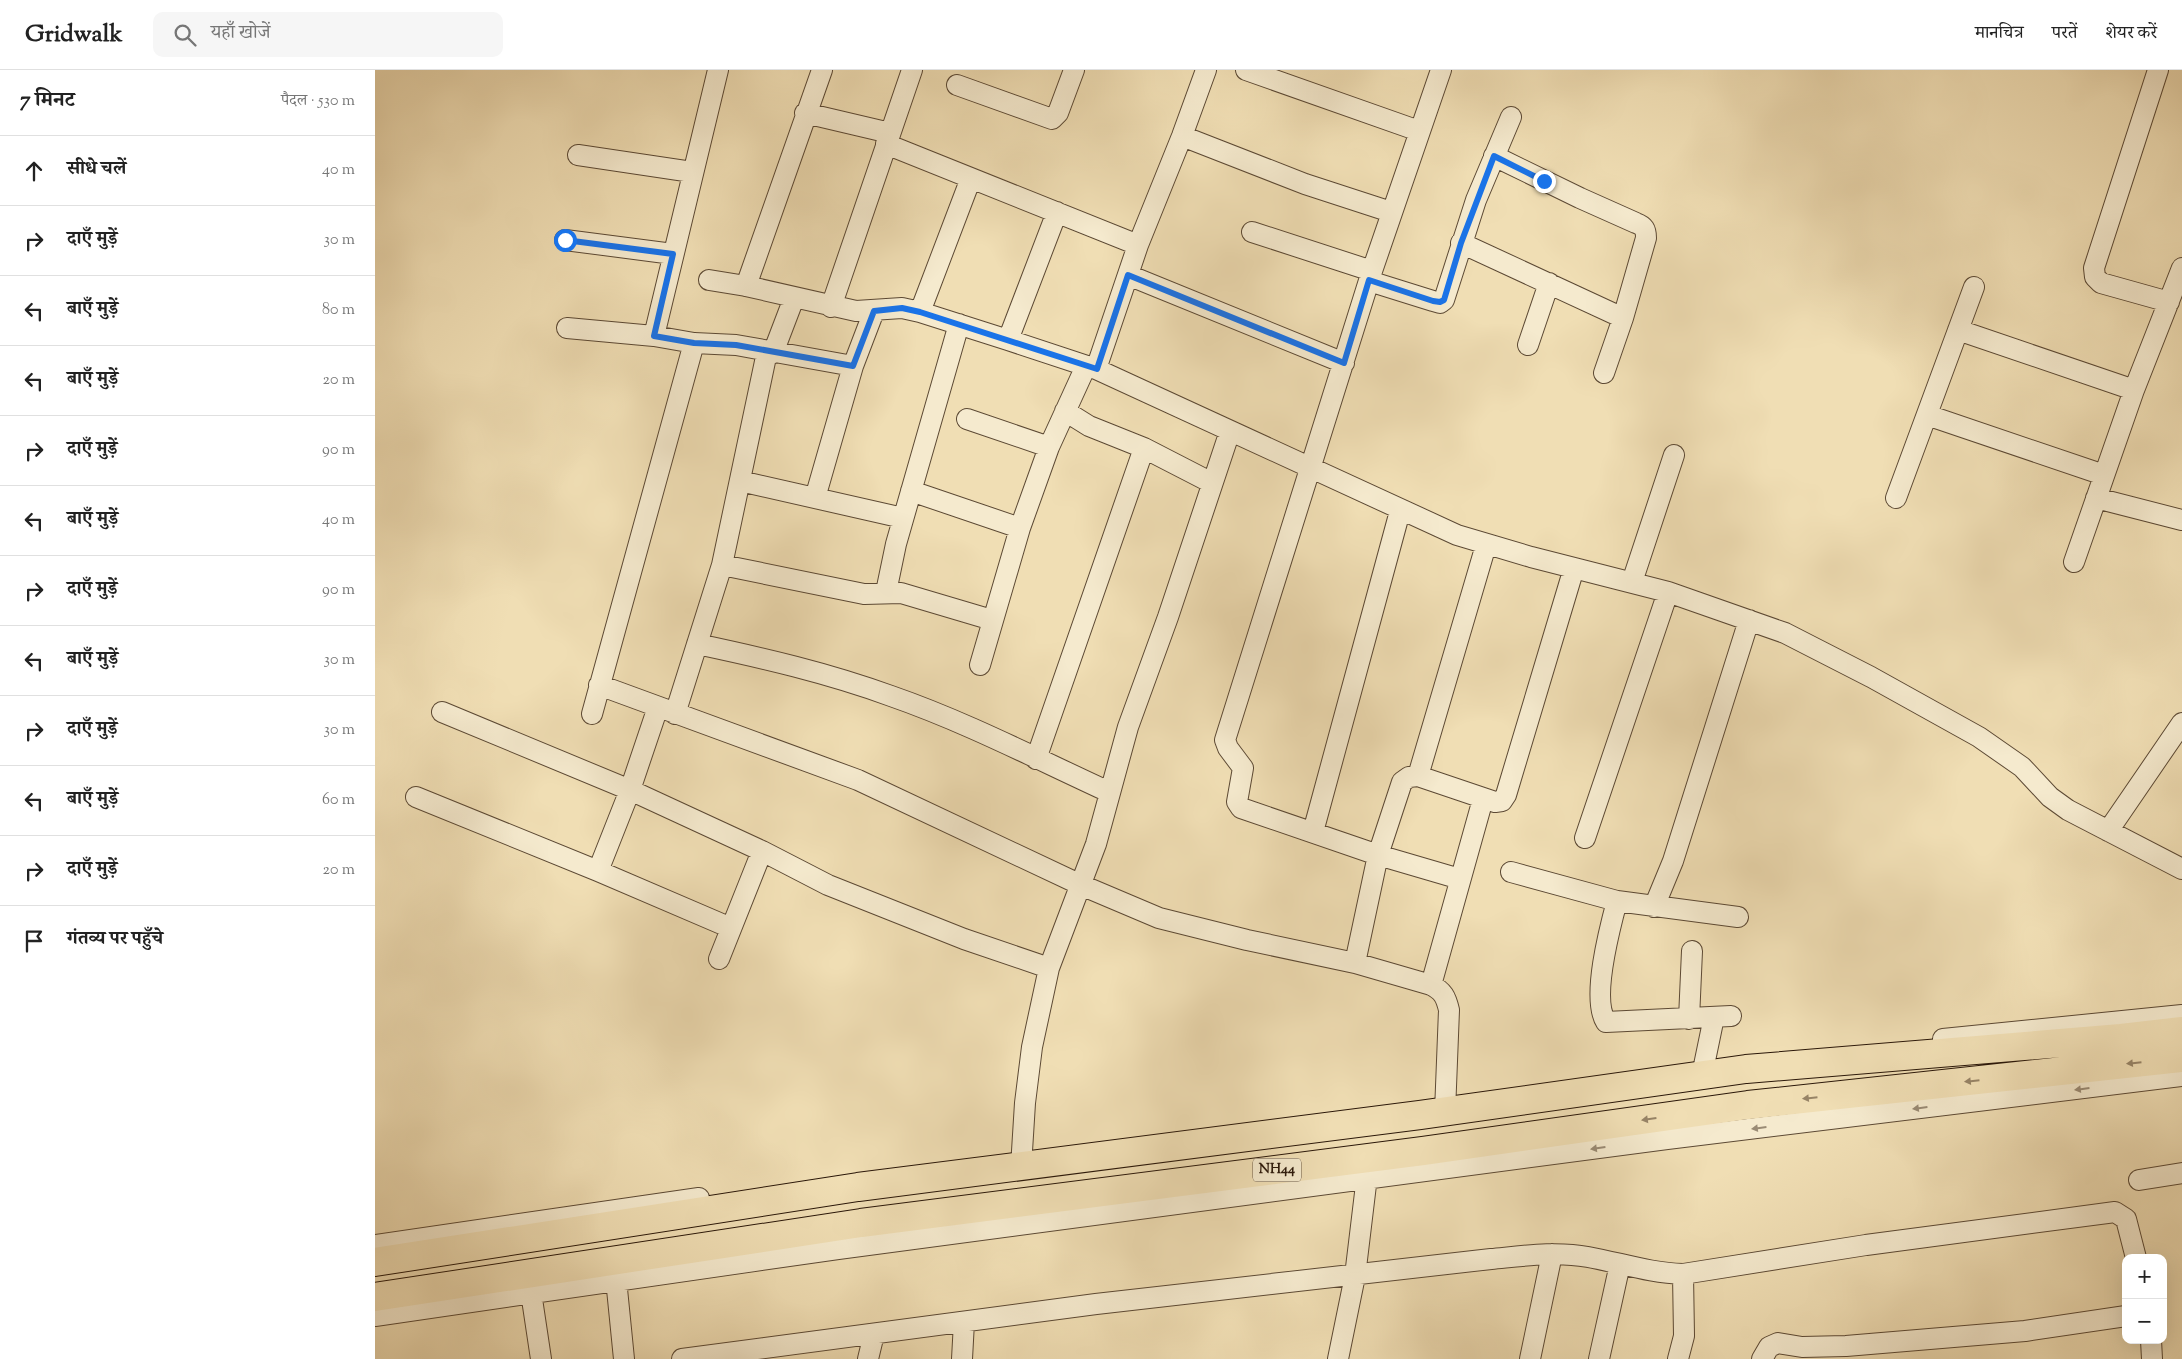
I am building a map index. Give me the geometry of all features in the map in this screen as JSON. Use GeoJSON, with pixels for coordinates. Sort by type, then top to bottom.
{"type":"FeatureCollection","features":[{"type":"Feature","properties":{"kind":"highway","name":"NH44"},"geometry":{"type":"LineString","coordinates":[[375,1262],[858,1187],[1022,1159],[1445,1106],[1703,1070],[1746,1069],[2121,1038],[2182,1031]]}},
{"type":"Feature","properties":{"kind":"highway","name":"NH44"},"geometry":{"type":"LineString","coordinates":[[375,1297],[530,1283],[615,1270],[861,1222],[1368,1168],[1748,1105],[2182,1058]]}},
{"type":"Feature","properties":{"kind":"street"},"geometry":{"type":"LineString","coordinates":[[654,336],[718,70]]}},
{"type":"Feature","properties":{"kind":"street"},"geometry":{"type":"LineString","coordinates":[[746,286],[805,113],[822,70]]}},
{"type":"Feature","properties":{"kind":"street"},"geometry":{"type":"LineString","coordinates":[[831,307],[912,70]]}},
{"type":"Feature","properties":{"kind":"street"},"geometry":{"type":"LineString","coordinates":[[957,85],[1052,119],[1058,114],[1074,70]]}},
{"type":"Feature","properties":{"kind":"street"},"geometry":{"type":"LineString","coordinates":[[980,665],[1020,528],[1049,447],[1065,411],[1091,368],[1206,70]]}},
{"type":"Feature","properties":{"kind":"street"},"geometry":{"type":"LineString","coordinates":[[1246,70],[1419,131]]}},
{"type":"Feature","properties":{"kind":"street"},"geometry":{"type":"LineString","coordinates":[[1441,70],[1370,276],[1225,740],[1228,748],[1243,768],[1237,802],[1241,808],[1378,855],[1460,879]]}},
{"type":"Feature","properties":{"kind":"street"},"geometry":{"type":"LineString","coordinates":[[2158,70],[2093,268],[2095,277],[2101,283],[2169,302]]}},
{"type":"Feature","properties":{"kind":"street"},"geometry":{"type":"LineString","coordinates":[[805,113],[888,139],[971,178],[1138,245]]}},
{"type":"Feature","properties":{"kind":"street"},"geometry":{"type":"LineString","coordinates":[[1252,232],[1440,302],[1447,294],[1461,243],[1511,117]]}},
{"type":"Feature","properties":{"kind":"street"},"geometry":{"type":"LineString","coordinates":[[1182,136],[1305,184],[1391,212]]}},
{"type":"Feature","properties":{"kind":"street"},"geometry":{"type":"LineString","coordinates":[[578,156],[692,172]]}},
{"type":"Feature","properties":{"kind":"street"},"geometry":{"type":"LineString","coordinates":[[1494,156],[1643,226],[1646,238],[1623,318],[1604,373]]}},
{"type":"Feature","properties":{"kind":"street"},"geometry":{"type":"LineString","coordinates":[[920,312],[971,178]]}},
{"type":"Feature","properties":{"kind":"street"},"geometry":{"type":"LineString","coordinates":[[1008,340],[1057,212]]}},
{"type":"Feature","properties":{"kind":"street"},"geometry":{"type":"LineString","coordinates":[[565,240],[673,254]]}},
{"type":"Feature","properties":{"kind":"street"},"geometry":{"type":"LineString","coordinates":[[1461,243],[1623,318]]}},
{"type":"Feature","properties":{"kind":"street"},"geometry":{"type":"LineString","coordinates":[[2074,562],[2134,390],[2182,268]]}},
{"type":"Feature","properties":{"kind":"street"},"geometry":{"type":"LineString","coordinates":[[1128,275],[1344,363]]}},
{"type":"Feature","properties":{"kind":"street"},"geometry":{"type":"LineString","coordinates":[[709,280],[746,286],[831,307],[856,311],[902,308],[1008,340],[1091,368],[1400,511],[1487,545],[1668,592],[1785,633],[1871,677],[1979,738],[2023,767],[2050,797],[2068,810],[2182,870]]}},
{"type":"Feature","properties":{"kind":"street"},"geometry":{"type":"LineString","coordinates":[[1528,345],[1549,283]]}},
{"type":"Feature","properties":{"kind":"street"},"geometry":{"type":"LineString","coordinates":[[1896,498],[1974,287]]}},
{"type":"Feature","properties":{"kind":"street"},"geometry":{"type":"LineString","coordinates":[[598,871],[630,790],[697,644],[721,566],[770,352],[794,298]]}},
{"type":"Feature","properties":{"kind":"street"},"geometry":{"type":"LineString","coordinates":[[815,498],[853,366],[874,311]]}},
{"type":"Feature","properties":{"kind":"street"},"geometry":{"type":"LineString","coordinates":[[886,592],[903,518],[959,324]]}},
{"type":"Feature","properties":{"kind":"street"},"geometry":{"type":"LineString","coordinates":[[567,328],[654,336],[694,343],[736,345],[853,366]]}},
{"type":"Feature","properties":{"kind":"street"},"geometry":{"type":"LineString","coordinates":[[1959,330],[2134,390]]}},
{"type":"Feature","properties":{"kind":"street"},"geometry":{"type":"LineString","coordinates":[[592,714],[694,343]]}},
{"type":"Feature","properties":{"kind":"street"},"geometry":{"type":"LineString","coordinates":[[1065,411],[1089,426],[1144,448],[1212,483]]}},
{"type":"Feature","properties":{"kind":"street"},"geometry":{"type":"LineString","coordinates":[[1927,415],[2104,474]]}},
{"type":"Feature","properties":{"kind":"street"},"geometry":{"type":"LineString","coordinates":[[967,419],[1049,447]]}},
{"type":"Feature","properties":{"kind":"street"},"geometry":{"type":"LineString","coordinates":[[375,1245],[1022,1159],[1025,1103],[1032,1047],[1049,968],[1096,844],[1128,727],[1168,616],[1230,431]]}},
{"type":"Feature","properties":{"kind":"street"},"geometry":{"type":"LineString","coordinates":[[1035,758],[1144,448]]}},
{"type":"Feature","properties":{"kind":"street"},"geometry":{"type":"LineString","coordinates":[[1633,582],[1674,455]]}},
{"type":"Feature","properties":{"kind":"street"},"geometry":{"type":"LineString","coordinates":[[740,481],[903,518]]}},
{"type":"Feature","properties":{"kind":"street"},"geometry":{"type":"LineString","coordinates":[[911,492],[1020,528]]}},
{"type":"Feature","properties":{"kind":"street"},"geometry":{"type":"LineString","coordinates":[[2096,498],[2182,520]]}},
{"type":"Feature","properties":{"kind":"street"},"geometry":{"type":"LineString","coordinates":[[1313,832],[1400,511]]}},
{"type":"Feature","properties":{"kind":"street"},"geometry":{"type":"LineString","coordinates":[[1418,776],[1487,545]]}},
{"type":"Feature","properties":{"kind":"street"},"geometry":{"type":"LineString","coordinates":[[721,566],[864,594],[901,593],[992,620]]}},
{"type":"Feature","properties":{"kind":"street"},"geometry":{"type":"LineString","coordinates":[[1355,963],[1378,855],[1398,790],[1403,782],[1409,777],[1418,776],[1495,802],[1502,801],[1506,795],[1574,568]]}},
{"type":"Feature","properties":{"kind":"street"},"geometry":{"type":"LineString","coordinates":[[1585,838],[1668,592]]}},
{"type":"Feature","properties":{"kind":"street"},"geometry":{"type":"LineString","coordinates":[[1654,906],[1673,862],[1749,620]]}},
{"type":"Feature","properties":{"kind":"street"},"geometry":{"type":"LineString","coordinates":[[697,644],[779,662],[892,696],[1109,792]]}},
{"type":"Feature","properties":{"kind":"street"},"geometry":{"type":"LineString","coordinates":[[599,686],[858,780],[1081,885],[1159,918],[1247,940],[1355,963],[1431,985],[1441,990],[1446,998],[1449,1010],[1445,1106]]}},
{"type":"Feature","properties":{"kind":"street"},"geometry":{"type":"LineString","coordinates":[[442,712],[630,790],[762,850],[828,885],[964,939],[1049,968]]}},
{"type":"Feature","properties":{"kind":"street"},"geometry":{"type":"LineString","coordinates":[[2108,831],[2182,723]]}},
{"type":"Feature","properties":{"kind":"street"},"geometry":{"type":"LineString","coordinates":[[416,796],[731,928]]}},
{"type":"Feature","properties":{"kind":"street"},"geometry":{"type":"LineString","coordinates":[[1431,985],[1483,799]]}},
{"type":"Feature","properties":{"kind":"street"},"geometry":{"type":"LineString","coordinates":[[719,959],[762,850]]}},
{"type":"Feature","properties":{"kind":"street"},"geometry":{"type":"LineString","coordinates":[[1511,872],[1617,901],[1739,917]]}},
{"type":"Feature","properties":{"kind":"street"},"geometry":{"type":"LineString","coordinates":[[1617,901],[1605,949],[1602,1015],[1607,1022],[1614,1024],[1723,1017],[1703,1070],[2182,1015]]}},
{"type":"Feature","properties":{"kind":"street"},"geometry":{"type":"LineString","coordinates":[[1689,1019],[1692,951]]}},
{"type":"Feature","properties":{"kind":"street"},"geometry":{"type":"LineString","coordinates":[[1338,1359],[1355,1276],[1368,1168],[1667,1139],[2182,1076]]}},
{"type":"Feature","properties":{"kind":"street"},"geometry":{"type":"LineString","coordinates":[[2139,1180],[2182,1173]]}},
{"type":"Feature","properties":{"kind":"street"},"geometry":{"type":"LineString","coordinates":[[682,1359],[964,1322],[1491,1259],[1552,1254],[1587,1256],[1659,1274],[1683,1274],[1875,1244],[2115,1212],[2126,1219],[2135,1254]]}},
{"type":"Feature","properties":{"kind":"street"},"geometry":{"type":"LineString","coordinates":[[1530,1359],[1552,1254]]}},
{"type":"Feature","properties":{"kind":"street"},"geometry":{"type":"LineString","coordinates":[[1599,1359],[1620,1264]]}},
{"type":"Feature","properties":{"kind":"street"},"geometry":{"type":"LineString","coordinates":[[615,1270],[624,1359]]}},
{"type":"Feature","properties":{"kind":"street"},"geometry":{"type":"LineString","coordinates":[[1678,1359],[1684,1336],[1683,1274]]}},
{"type":"Feature","properties":{"kind":"street"},"geometry":{"type":"LineString","coordinates":[[375,1316],[530,1283],[541,1359]]}},
{"type":"Feature","properties":{"kind":"street"},"geometry":{"type":"LineString","coordinates":[[1762,1359],[1769,1347],[1778,1343],[1845,1352],[2025,1331],[2122,1317]]}},
{"type":"Feature","properties":{"kind":"street"},"geometry":{"type":"LineString","coordinates":[[962,1359],[964,1322]]}},
{"type":"Feature","properties":{"kind":"street"},"geometry":{"type":"LineString","coordinates":[[868,1359],[874,1334]]}},
{"type":"Feature","properties":{"kind":"street"},"geometry":{"type":"LineString","coordinates":[[2151,1344],[2152,1359]]}},
{"type":"Feature","properties":{"kind":"route"},"geometry":{"type":"LineString","coordinates":[[565,240],[673,254],[654,336],[694,343],[736,345],[853,366],[874,311],[902,308],[920,312],[1097,369],[1128,275],[1344,363],[1369,280],[1433,301],[1440,302],[1444,300],[1461,243],[1494,156],[1544,181]]}}]}
